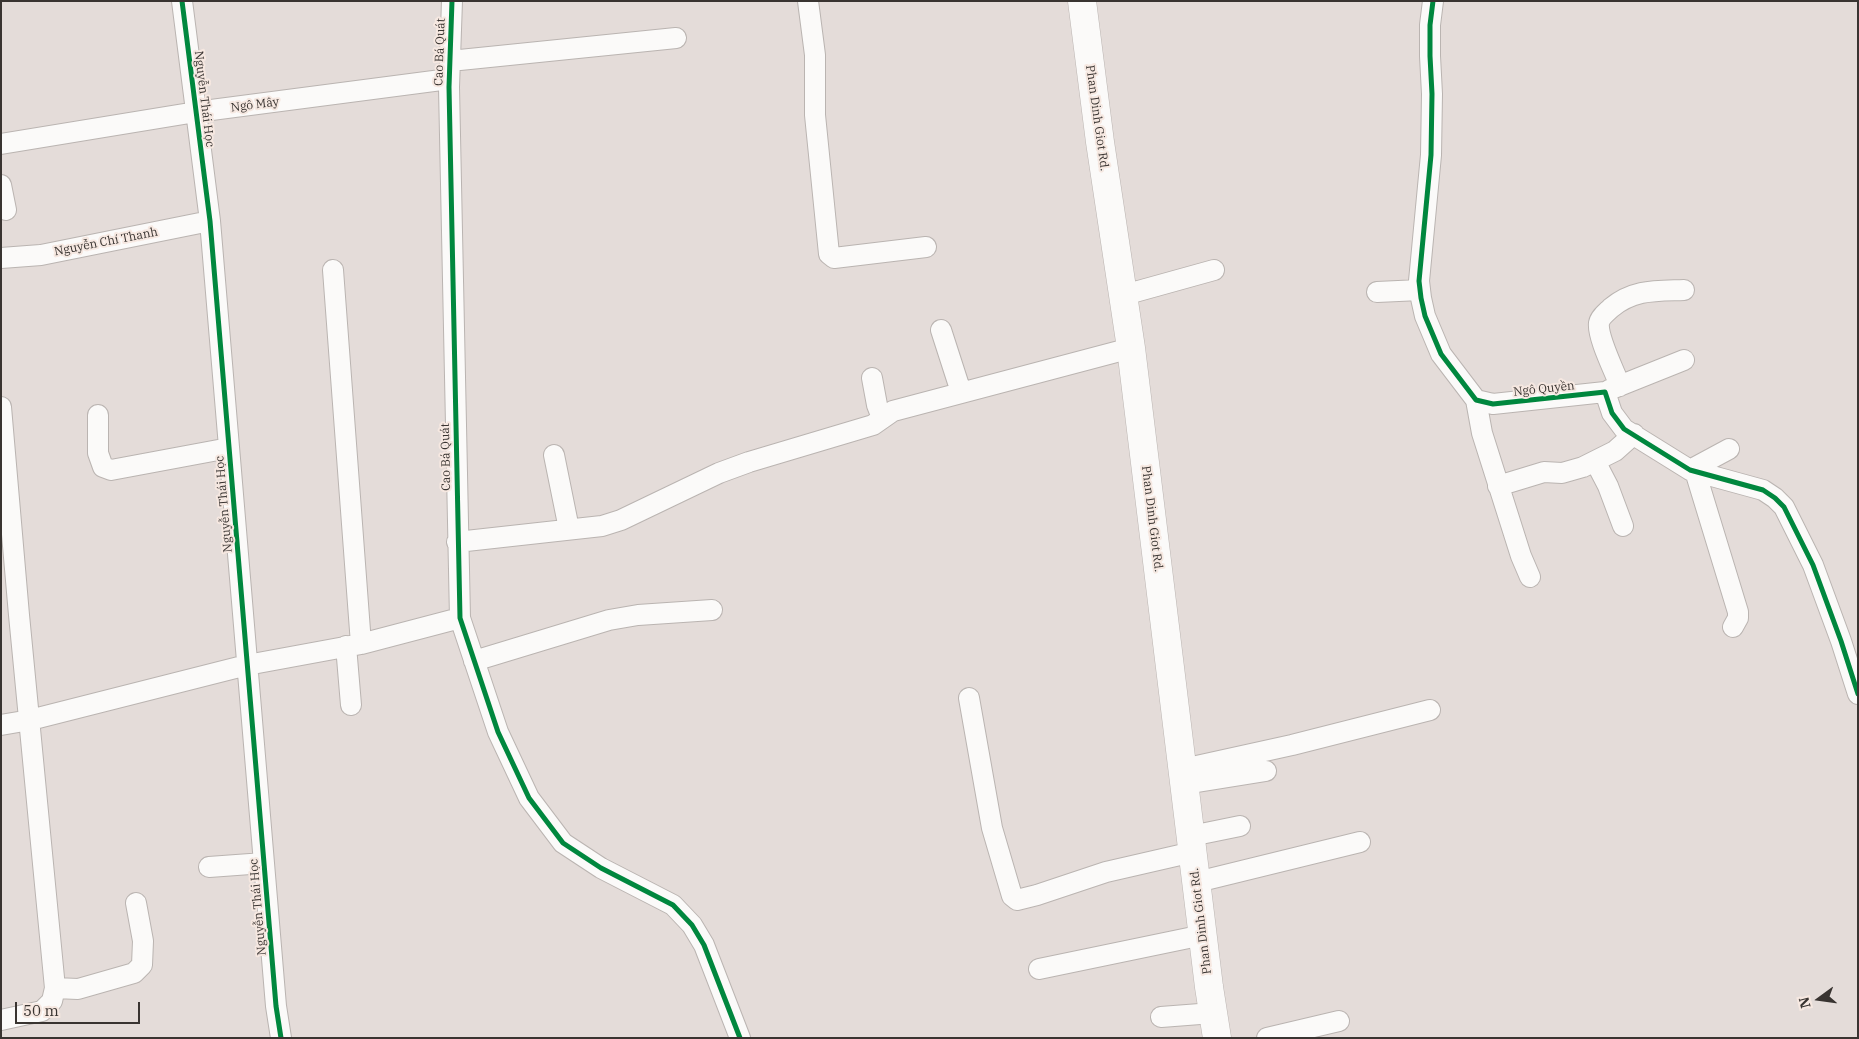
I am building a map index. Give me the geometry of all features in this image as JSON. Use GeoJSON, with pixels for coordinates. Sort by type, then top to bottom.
{"type":"FeatureCollection","features":[{"type":"Feature","properties":{"kind":"main road","name":"Phan Dinh Giot Rd."},"geometry":{"type":"LineString","coordinates":[[1082,1],[1100,142],[1131,348],[1215,1026]]}},
{"type":"Feature","properties":{"kind":"street","name":"Nguyễn Thái Học"},"geometry":{"type":"LineString","coordinates":[[182,1],[210,221],[276,1006],[281,1038]]}},
{"type":"Feature","properties":{"kind":"street","name":"Cao Bá Quát"},"geometry":{"type":"LineString","coordinates":[[452,1],[450,70],[457,542],[460,618],[498,732],[528,798],[563,843],[601,868],[673,905],[692,926],[704,945],[740,1038]]}},
{"type":"Feature","properties":{"kind":"street"},"geometry":{"type":"LineString","coordinates":[[808,1],[815,55],[814,115],[829,254],[834,258],[926,247]]}},
{"type":"Feature","properties":{"kind":"street"},"geometry":{"type":"LineString","coordinates":[[1433,1],[1430,25],[1431,155],[1419,281],[1420,290],[1425,316],[1442,354],[1476,400],[1482,434],[1521,556],[1530,577]]}},
{"type":"Feature","properties":{"kind":"street","name":"Ngô Mây"},"geometry":{"type":"LineString","coordinates":[[1,144],[450,70],[676,38]]}},
{"type":"Feature","properties":{"kind":"street"},"geometry":{"type":"LineString","coordinates":[[1,185],[6,210]]}},
{"type":"Feature","properties":{"kind":"street","name":"Nguyễn Chí Thanh"},"geometry":{"type":"LineString","coordinates":[[1,258],[41,255],[210,221]]}},
{"type":"Feature","properties":{"kind":"street"},"geometry":{"type":"LineString","coordinates":[[333,270],[354,645],[352,705]]}},
{"type":"Feature","properties":{"kind":"street"},"geometry":{"type":"LineString","coordinates":[[1124,295],[1214,270]]}},
{"type":"Feature","properties":{"kind":"street"},"geometry":{"type":"LineString","coordinates":[[1377,292],[1420,290]]}},
{"type":"Feature","properties":{"kind":"street"},"geometry":{"type":"LineString","coordinates":[[1684,290],[1640,292],[1622,300],[1604,314],[1599,324],[1612,389],[1612,413],[1624,428],[1693,471],[1763,490],[1784,507],[1813,565],[1858,694]]}},
{"type":"Feature","properties":{"kind":"street"},"geometry":{"type":"LineString","coordinates":[[941,330],[961,392]]}},
{"type":"Feature","properties":{"kind":"street"},"geometry":{"type":"LineString","coordinates":[[457,542],[602,526],[621,520],[719,473],[873,424],[893,411],[1131,348]]}},
{"type":"Feature","properties":{"kind":"street","name":"Ngô Quyền"},"geometry":{"type":"LineString","coordinates":[[1476,400],[1493,404],[1612,389],[1684,360]]}},
{"type":"Feature","properties":{"kind":"street"},"geometry":{"type":"LineString","coordinates":[[872,378],[877,405],[882,418]]}},
{"type":"Feature","properties":{"kind":"street"},"geometry":{"type":"LineString","coordinates":[[1,406],[55,988],[52,1001],[42,1011],[1,1020]]}},
{"type":"Feature","properties":{"kind":"street"},"geometry":{"type":"LineString","coordinates":[[98,415],[98,453],[103,467],[111,470],[229,448]]}},
{"type":"Feature","properties":{"kind":"street"},"geometry":{"type":"LineString","coordinates":[[1498,486],[1544,472],[1562,473],[1583,467],[1615,451],[1634,434]]}},
{"type":"Feature","properties":{"kind":"street"},"geometry":{"type":"LineString","coordinates":[[1693,471],[1729,449]]}},
{"type":"Feature","properties":{"kind":"street"},"geometry":{"type":"LineString","coordinates":[[554,455],[569,530]]}},
{"type":"Feature","properties":{"kind":"street"},"geometry":{"type":"LineString","coordinates":[[1595,461],[1608,486],[1623,526]]}},
{"type":"Feature","properties":{"kind":"street"},"geometry":{"type":"LineString","coordinates":[[1693,471],[1738,612],[1738,618],[1733,626]]}},
{"type":"Feature","properties":{"kind":"street"},"geometry":{"type":"LineString","coordinates":[[474,661],[609,620],[638,615],[712,610]]}},
{"type":"Feature","properties":{"kind":"street"},"geometry":{"type":"LineString","coordinates":[[1,725],[30,720],[248,665],[354,645],[460,618]]}},
{"type":"Feature","properties":{"kind":"street"},"geometry":{"type":"LineString","coordinates":[[969,698],[992,828],[1012,896],[1017,900],[1192,844],[1240,826]]}},
{"type":"Feature","properties":{"kind":"street"},"geometry":{"type":"LineString","coordinates":[[1184,776],[1292,745],[1430,710]]}},
{"type":"Feature","properties":{"kind":"street"},"geometry":{"type":"LineString","coordinates":[[1184,776],[1266,771]]}},
{"type":"Feature","properties":{"kind":"street"},"geometry":{"type":"LineString","coordinates":[[1196,882],[1360,842]]}},
{"type":"Feature","properties":{"kind":"street"},"geometry":{"type":"LineString","coordinates":[[209,867],[264,863]]}},
{"type":"Feature","properties":{"kind":"street"},"geometry":{"type":"LineString","coordinates":[[55,988],[78,989],[134,973],[142,965],[144,941],[136,903]]}},
{"type":"Feature","properties":{"kind":"street"},"geometry":{"type":"LineString","coordinates":[[1039,970],[1203,935]]}},
{"type":"Feature","properties":{"kind":"street"},"geometry":{"type":"LineString","coordinates":[[1161,1017],[1215,1026]]}},
{"type":"Feature","properties":{"kind":"street"},"geometry":{"type":"LineString","coordinates":[[1267,1038],[1339,1021]]}},
{"type":"Feature","properties":{"kind":"cycle path"},"geometry":{"type":"LineString","coordinates":[[182,1],[210,221],[276,1006],[281,1038]]}},
{"type":"Feature","properties":{"kind":"cycle path"},"geometry":{"type":"LineString","coordinates":[[452,1],[449,87],[460,618],[498,732],[529,798],[563,843],[601,868],[673,905],[692,925],[704,945],[740,1038]]}},
{"type":"Feature","properties":{"kind":"cycle path"},"geometry":{"type":"LineString","coordinates":[[1433,1],[1430,25],[1431,155],[1419,281],[1425,316],[1441,354],[1476,400],[1493,404],[1605,392],[1612,413],[1624,429],[1690,470],[1763,490],[1775,498],[1784,507],[1813,565],[1858,694]]}}]}
